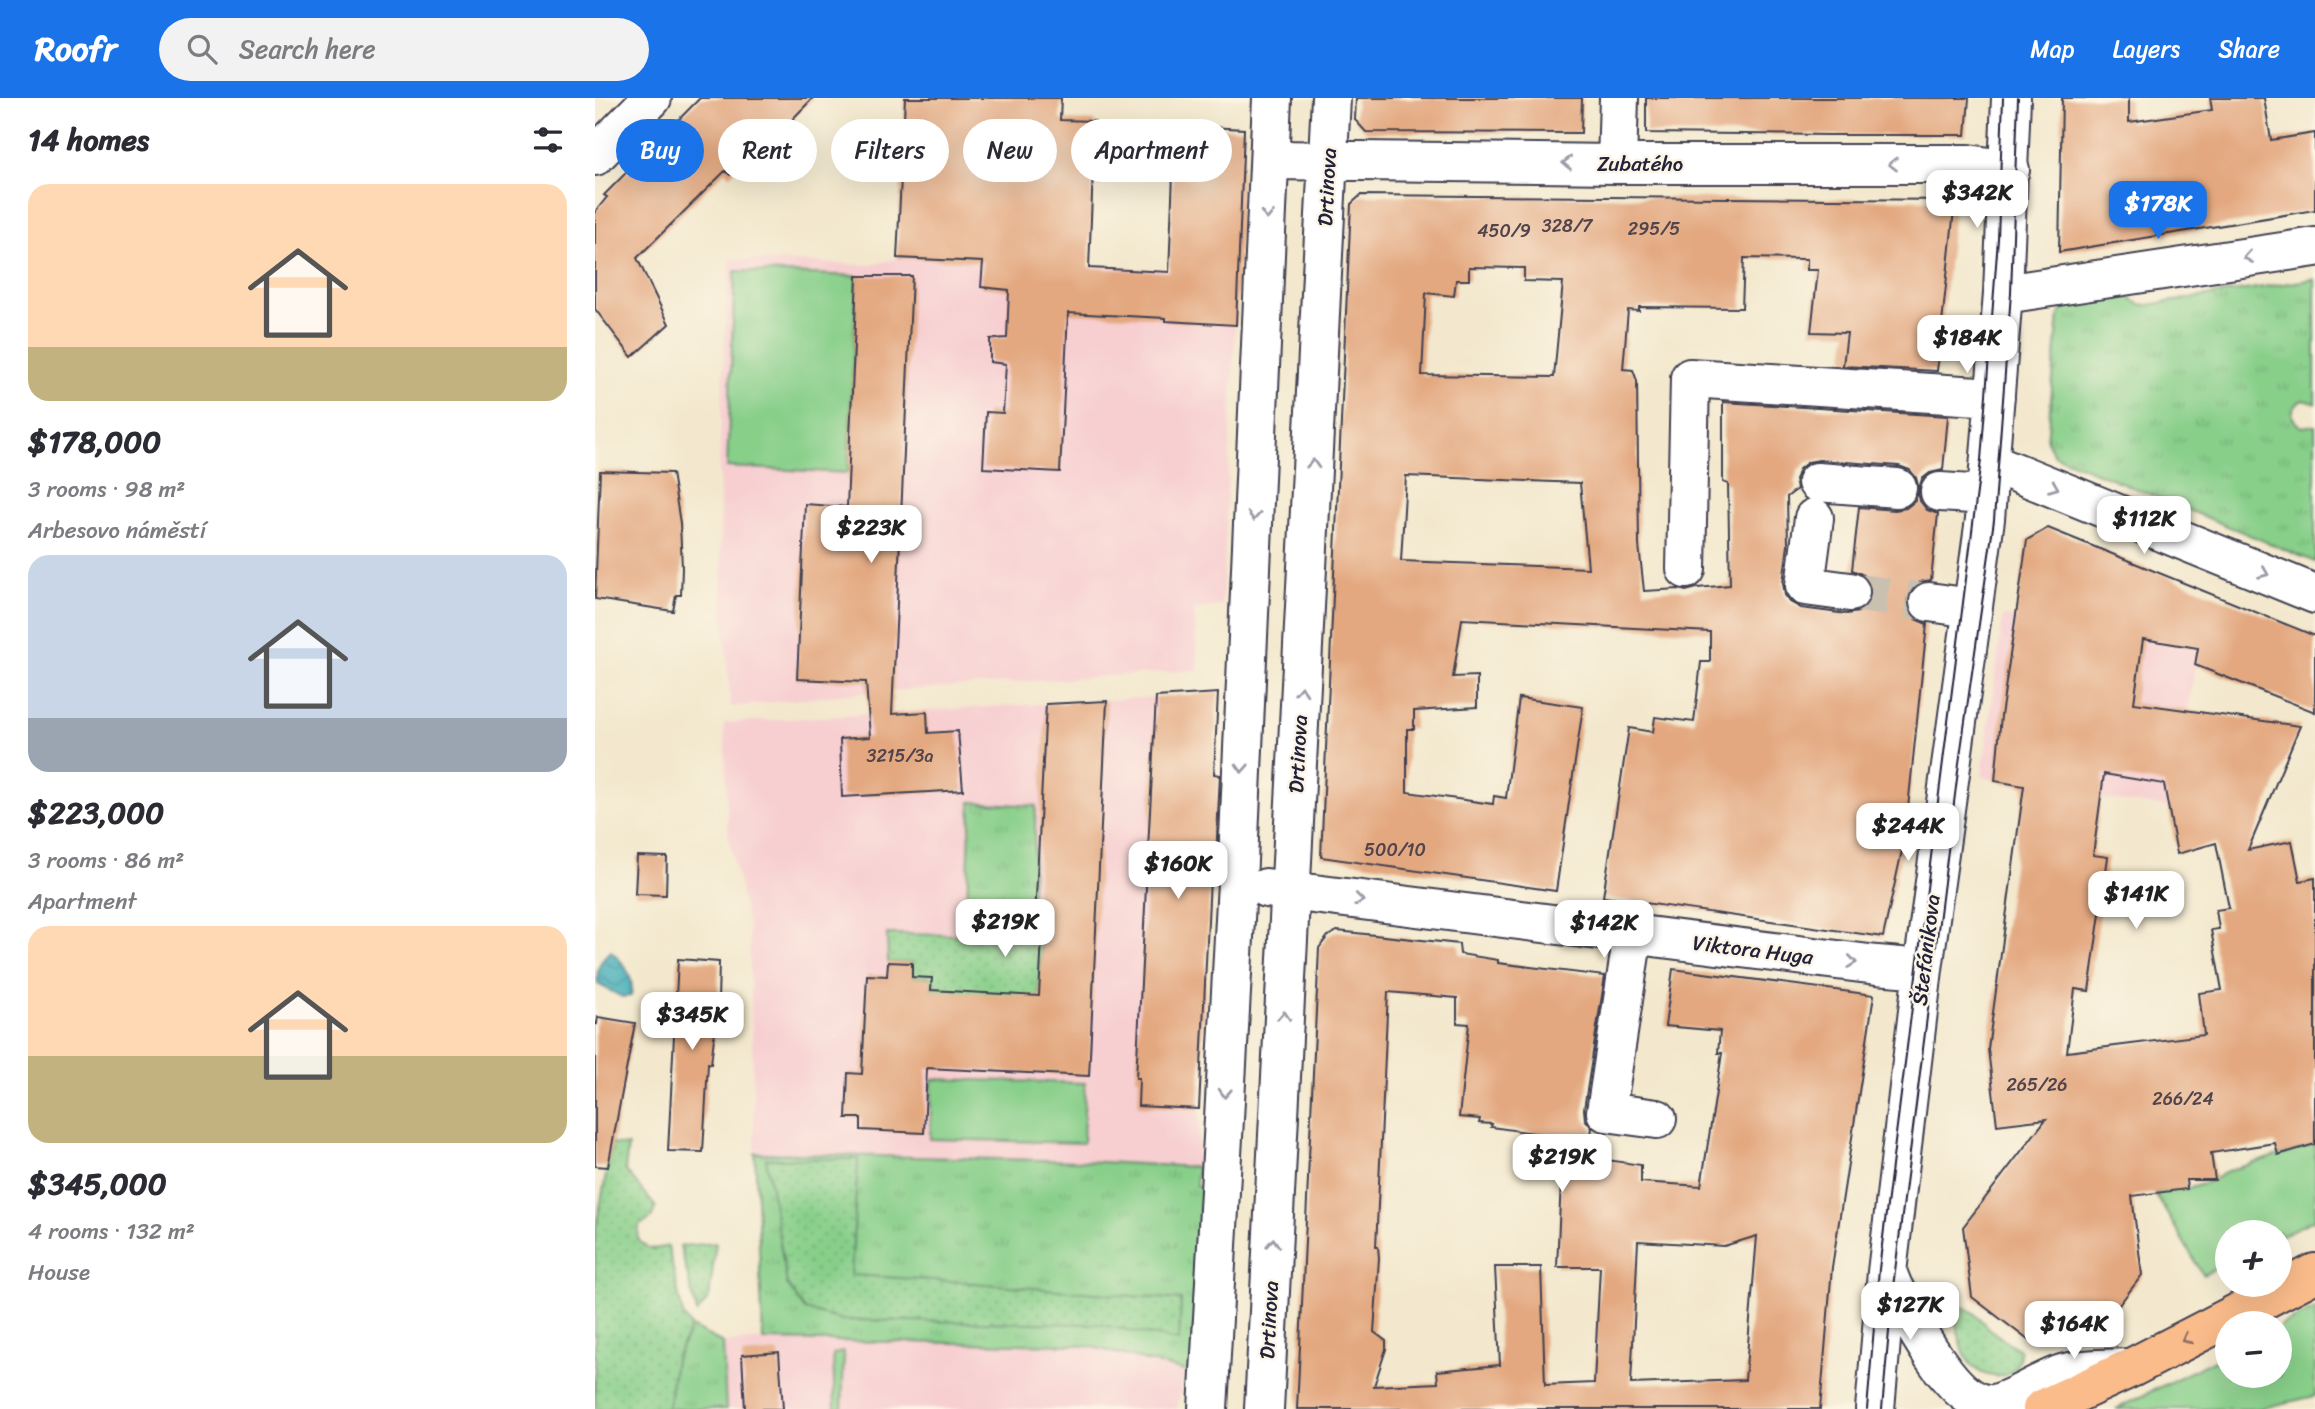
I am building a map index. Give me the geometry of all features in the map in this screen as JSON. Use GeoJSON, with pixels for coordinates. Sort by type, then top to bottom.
{"type":"FeatureCollection","features":[{"type":"Feature","properties":{"kind":"main road"},"geometry":{"type":"LineString","coordinates":[[2042,1409],[2131,1368],[2315,1273]]}},
{"type":"Feature","properties":{"kind":"street"},"geometry":{"type":"LineString","coordinates":[[595,156],[652,98]]}},
{"type":"Feature","properties":{"kind":"street"},"geometry":{"type":"LineString","coordinates":[[1208,1409],[1237,883],[1272,98]]}},
{"type":"Feature","properties":{"kind":"street","name":"Drtinova"},"geometry":{"type":"LineString","coordinates":[[1264,1409],[1331,98]]}},
{"type":"Feature","properties":{"kind":"street"},"geometry":{"type":"LineString","coordinates":[[1617,164],[1619,98]]}},
{"type":"Feature","properties":{"kind":"street"},"geometry":{"type":"LineString","coordinates":[[2011,98],[2003,293],[2315,247]]}},
{"type":"Feature","properties":{"kind":"street","name":"Zubatého"},"geometry":{"type":"LineString","coordinates":[[1270,160],[1968,164],[2010,170]]}},
{"type":"Feature","properties":{"kind":"street","name":"Štefánikova"},"geometry":{"type":"LineString","coordinates":[[1875,1409],[1887,1272],[1923,969],[1989,479],[2003,293]]}},
{"type":"Feature","properties":{"kind":"street"},"geometry":{"type":"LineString","coordinates":[[1686,569],[1690,378],[1995,397]]}},
{"type":"Feature","properties":{"kind":"street"},"geometry":{"type":"LineString","coordinates":[[1940,492],[1989,479],[2315,594]]}},
{"type":"Feature","properties":{"kind":"street"},"geometry":{"type":"LineString","coordinates":[[1850,592],[1805,586],[1815,500],[1897,488]]}},
{"type":"Feature","properties":{"kind":"street"},"geometry":{"type":"LineString","coordinates":[[1929,602],[1972,608]]}},
{"type":"Feature","properties":{"kind":"street","name":"Viktora Huga"},"geometry":{"type":"LineString","coordinates":[[1237,883],[1923,969]]}},
{"type":"Feature","properties":{"kind":"street"},"geometry":{"type":"LineString","coordinates":[[1633,934],[1606,1112],[1657,1119]]}},
{"type":"Feature","properties":{"kind":"street"},"geometry":{"type":"LineString","coordinates":[[1887,1272],[1944,1374],[1956,1387],[1979,1403],[1995,1404],[2062,1374],[2131,1368]]}},
{"type":"Feature","properties":{"kind":"shaded area"},"geometry":{"type":"Polygon","coordinates":[[[900,258],[1238,273],[1222,605],[1194,610],[1198,670],[847,694],[731,707],[722,597],[719,461],[729,259],[869,265],[900,258]]]}},
{"type":"Feature","properties":{"kind":"shaded area"},"geometry":{"type":"Polygon","coordinates":[[[2003,616],[2198,648],[2188,711],[2202,812],[2054,792],[1982,776],[2003,616]]]}},
{"type":"Feature","properties":{"kind":"shaded area"},"geometry":{"type":"Polygon","coordinates":[[[1218,693],[1214,774],[1224,775],[1220,859],[1211,859],[1197,1167],[1082,1161],[755,1153],[749,931],[728,833],[724,723],[1218,693]]]}},
{"type":"Feature","properties":{"kind":"shaded area"},"geometry":{"type":"Polygon","coordinates":[[[763,1340],[1079,1345],[1185,1371],[1177,1409],[726,1409],[723,1343],[763,1340]]]}},
{"type":"Feature","properties":{"kind":"green space"},"geometry":{"type":"Polygon","coordinates":[[[735,271],[857,276],[848,473],[727,467],[735,271]]]}},
{"type":"Feature","properties":{"kind":"green space"},"geometry":{"type":"Polygon","coordinates":[[[2315,279],[2315,403],[2303,400],[2295,406],[2292,414],[2302,427],[2315,425],[2315,562],[2054,455],[2047,441],[2059,315],[2067,304],[2125,295],[2142,306],[2315,279]]]}},
{"type":"Feature","properties":{"kind":"green space"},"geometry":{"type":"Polygon","coordinates":[[[971,802],[1036,806],[1030,930],[966,927],[971,802]]]}},
{"type":"Feature","properties":{"kind":"green space"},"geometry":{"type":"Polygon","coordinates":[[[887,934],[1042,936],[1038,1017],[931,990],[931,978],[912,977],[912,963],[888,962],[887,934]]]}},
{"type":"Feature","properties":{"kind":"green space"},"geometry":{"type":"Polygon","coordinates":[[[932,1079],[1085,1083],[1083,1143],[930,1139],[932,1079]]]}},
{"type":"Feature","properties":{"kind":"green space"},"geometry":{"type":"Polygon","coordinates":[[[612,1144],[628,1146],[625,1170],[656,1207],[652,1218],[639,1226],[638,1239],[651,1248],[668,1246],[683,1315],[691,1327],[675,1359],[668,1409],[595,1409],[595,1232],[612,1144]]]}},
{"type":"Feature","properties":{"kind":"green space"},"geometry":{"type":"Polygon","coordinates":[[[2315,1144],[2315,1219],[2292,1230],[2292,1220],[2215,1220],[2215,1269],[2203,1275],[2155,1193],[2200,1185],[2225,1172],[2315,1144]]]}},
{"type":"Feature","properties":{"kind":"green space"},"geometry":{"type":"Polygon","coordinates":[[[755,1153],[1082,1161],[1197,1167],[1196,1186],[1201,1188],[1192,1373],[1079,1345],[763,1340],[755,1153]]]}},
{"type":"Feature","properties":{"kind":"green space"},"geometry":{"type":"Polygon","coordinates":[[[766,1159],[858,1159],[851,1275],[1181,1300],[1179,1341],[1098,1324],[842,1320],[805,1310],[787,1284],[766,1159]]]}},
{"type":"Feature","properties":{"kind":"green space"},"geometry":{"type":"Polygon","coordinates":[[[716,1243],[709,1298],[697,1313],[680,1246],[716,1243]]]}},
{"type":"Feature","properties":{"kind":"green space"},"geometry":{"type":"Polygon","coordinates":[[[1961,1307],[1972,1312],[1991,1330],[2020,1350],[2012,1371],[1993,1376],[1978,1371],[1971,1365],[1966,1358],[1953,1312],[1961,1307]]]}},
{"type":"Feature","properties":{"kind":"green space"},"geometry":{"type":"Polygon","coordinates":[[[2315,1309],[2315,1396],[2258,1409],[2116,1409],[2215,1360],[2215,1388],[2292,1388],[2292,1320],[2315,1309]]]}},
{"type":"Feature","properties":{"kind":"green space"},"geometry":{"type":"Polygon","coordinates":[[[691,1327],[723,1343],[726,1409],[668,1409],[675,1359],[691,1327]]]}},
{"type":"Feature","properties":{"kind":"green space"},"geometry":{"type":"Polygon","coordinates":[[[844,1352],[842,1409],[835,1409],[833,1354],[844,1352]]]}},
{"type":"Feature","properties":{"kind":"water"},"geometry":{"type":"Polygon","coordinates":[[[611,951],[627,971],[631,996],[622,997],[598,984],[599,965],[611,951]]]}},
{"type":"Feature","properties":{"kind":"building"},"geometry":{"type":"Polygon","coordinates":[[[700,98],[813,98],[793,119],[718,119],[718,178],[637,258],[669,324],[632,357],[595,309],[595,212],[607,197],[604,195],[617,182],[704,182],[704,119],[679,119],[700,98]]]}},
{"type":"Feature","properties":{"kind":"building"},"geometry":{"type":"Polygon","coordinates":[[[905,98],[1061,98],[1060,120],[1071,120],[1071,182],[1093,182],[1089,268],[1169,272],[1173,182],[1232,182],[1232,128],[1244,129],[1236,325],[1068,313],[1060,472],[983,468],[986,412],[1003,413],[1006,364],[990,362],[990,339],[1007,338],[1009,290],[981,287],[983,262],[897,258],[901,182],[949,182],[949,119],[904,119],[905,98]]]}},
{"type":"Feature","properties":{"kind":"building"},"geometry":{"type":"Polygon","coordinates":[[[1356,98],[1582,98],[1581,133],[1366,132],[1355,120],[1356,98]]]}},
{"type":"Feature","properties":{"kind":"building"},"geometry":{"type":"Polygon","coordinates":[[[1646,98],[1969,98],[1966,135],[1829,135],[1646,133],[1646,98]]]}},
{"type":"Feature","properties":{"kind":"building"},"geometry":{"type":"Polygon","coordinates":[[[2062,98],[2129,98],[2129,122],[2212,110],[2210,98],[2264,98],[2271,140],[2315,133],[2315,210],[2059,252],[2062,98]]]}},
{"type":"Feature","properties":{"kind":"building"},"geometry":{"type":"Polygon","coordinates":[[[1361,195],[1955,200],[1937,371],[1843,366],[1847,333],[1811,332],[1818,270],[1807,270],[1807,259],[1744,258],[1742,308],[1639,307],[1639,311],[1628,310],[1623,369],[1633,370],[1637,381],[1639,545],[1644,591],[1686,591],[1730,585],[1728,484],[1723,482],[1723,402],[1948,416],[1943,470],[1930,473],[1922,479],[1919,489],[1910,470],[1899,466],[1819,460],[1808,462],[1799,469],[1795,480],[1797,489],[1787,497],[1788,545],[1783,583],[1785,595],[1790,602],[1801,608],[1847,614],[1858,612],[1867,606],[1872,594],[1864,575],[1852,570],[1859,507],[1895,510],[1906,508],[1915,501],[1918,492],[1920,501],[1927,510],[1938,514],[1931,580],[1920,582],[1912,588],[1907,600],[1915,619],[1927,624],[1905,837],[1883,937],[1603,897],[1629,728],[1653,732],[1655,717],[1694,722],[1701,662],[1710,662],[1710,632],[1462,619],[1453,677],[1477,676],[1477,707],[1414,711],[1414,729],[1407,729],[1407,792],[1493,804],[1494,796],[1506,798],[1519,698],[1583,707],[1556,891],[1321,857],[1351,204],[1361,195]],[[1469,267],[1469,280],[1456,280],[1454,296],[1426,293],[1422,375],[1554,377],[1563,282],[1524,281],[1524,268],[1469,267]],[[1406,476],[1401,561],[1588,568],[1580,483],[1406,476]]]}},
{"type":"Feature","properties":{"kind":"building"},"geometry":{"type":"Polygon","coordinates":[[[857,276],[912,276],[892,714],[927,712],[928,733],[958,731],[963,790],[842,797],[840,739],[870,737],[866,682],[797,679],[805,504],[847,507],[857,276]]]}},
{"type":"Feature","properties":{"kind":"building"},"geometry":{"type":"Polygon","coordinates":[[[600,471],[672,473],[680,523],[682,568],[681,595],[676,595],[673,611],[595,599],[600,471]]]}},
{"type":"Feature","properties":{"kind":"building"},"geometry":{"type":"Polygon","coordinates":[[[2048,528],[2315,636],[2315,712],[2195,665],[2198,648],[2143,639],[2134,703],[2300,726],[2248,850],[2292,841],[2300,881],[2315,878],[2315,1144],[2278,1155],[2275,1143],[2211,1153],[2215,1180],[2186,1180],[2187,1189],[2132,1196],[2142,1275],[2099,1331],[2028,1340],[1972,1297],[1963,1227],[2046,1119],[1997,1125],[1988,1049],[2024,786],[1995,781],[2001,716],[2027,540],[2048,528]],[[2104,774],[2093,855],[2108,857],[2089,991],[2075,989],[2067,1052],[2204,1035],[2199,993],[2222,990],[2211,930],[2219,929],[2216,910],[2229,908],[2216,843],[2177,854],[2164,784],[2104,774]]]}},
{"type":"Feature","properties":{"kind":"building"},"geometry":{"type":"Polygon","coordinates":[[[1218,693],[1214,774],[1220,775],[1216,858],[1211,858],[1199,1109],[1138,1106],[1139,1078],[1136,1078],[1156,697],[1218,693]]]}},
{"type":"Feature","properties":{"kind":"building"},"geometry":{"type":"Polygon","coordinates":[[[1107,701],[1089,1076],[927,1068],[924,1133],[861,1130],[861,1118],[846,1118],[848,1073],[862,1074],[867,975],[887,976],[888,962],[912,963],[912,977],[932,978],[931,990],[1039,996],[1042,936],[1034,936],[1046,704],[1107,701]]]}},
{"type":"Feature","properties":{"kind":"building"},"geometry":{"type":"Polygon","coordinates":[[[637,856],[667,857],[666,895],[635,894],[637,856]]]}},
{"type":"Feature","properties":{"kind":"building"},"geometry":{"type":"Polygon","coordinates":[[[1337,931],[1459,944],[1460,954],[1498,960],[1498,963],[1605,976],[1584,1109],[1585,1119],[1592,1128],[1587,1157],[1641,1165],[1641,1182],[1701,1186],[1722,1053],[1718,1053],[1720,1031],[1665,1026],[1673,969],[1874,995],[1832,1267],[1820,1409],[1297,1409],[1319,948],[1328,936],[1337,931]],[[1388,992],[1374,1332],[1386,1341],[1386,1349],[1374,1386],[1438,1383],[1437,1371],[1500,1365],[1495,1267],[1541,1267],[1545,1385],[1594,1383],[1600,1267],[1557,1267],[1563,1137],[1491,1127],[1492,1124],[1479,1123],[1480,1119],[1459,1117],[1469,1024],[1457,1023],[1457,998],[1388,992]],[[1757,1236],[1724,1246],[1638,1241],[1631,1384],[1745,1380],[1757,1236]]]}},
{"type":"Feature","properties":{"kind":"building"},"geometry":{"type":"Polygon","coordinates":[[[678,959],[719,962],[718,1002],[711,1064],[708,1063],[703,1152],[668,1151],[678,959]]]}},
{"type":"Feature","properties":{"kind":"building"},"geometry":{"type":"Polygon","coordinates":[[[598,1017],[635,1023],[608,1167],[595,1166],[595,1023],[597,1024],[598,1017]]]}},
{"type":"Feature","properties":{"kind":"building"},"geometry":{"type":"Polygon","coordinates":[[[779,1352],[783,1409],[745,1409],[742,1355],[779,1352]]]}},
{"type":"Feature","properties":{"kind":"tunnel"},"geometry":{"type":"LineString","coordinates":[[1850,592],[1929,602]]}},
{"type":"Feature","properties":{"kind":"tram line"},"geometry":{"type":"LineString","coordinates":[[1867,1409],[1879,1269],[1981,460],[1998,239],[2003,98]]}},
{"type":"Feature","properties":{"kind":"tram line"},"geometry":{"type":"LineString","coordinates":[[1882,1409],[1893,1287],[1959,763],[1994,520],[2011,293],[2018,98]]}}]}
